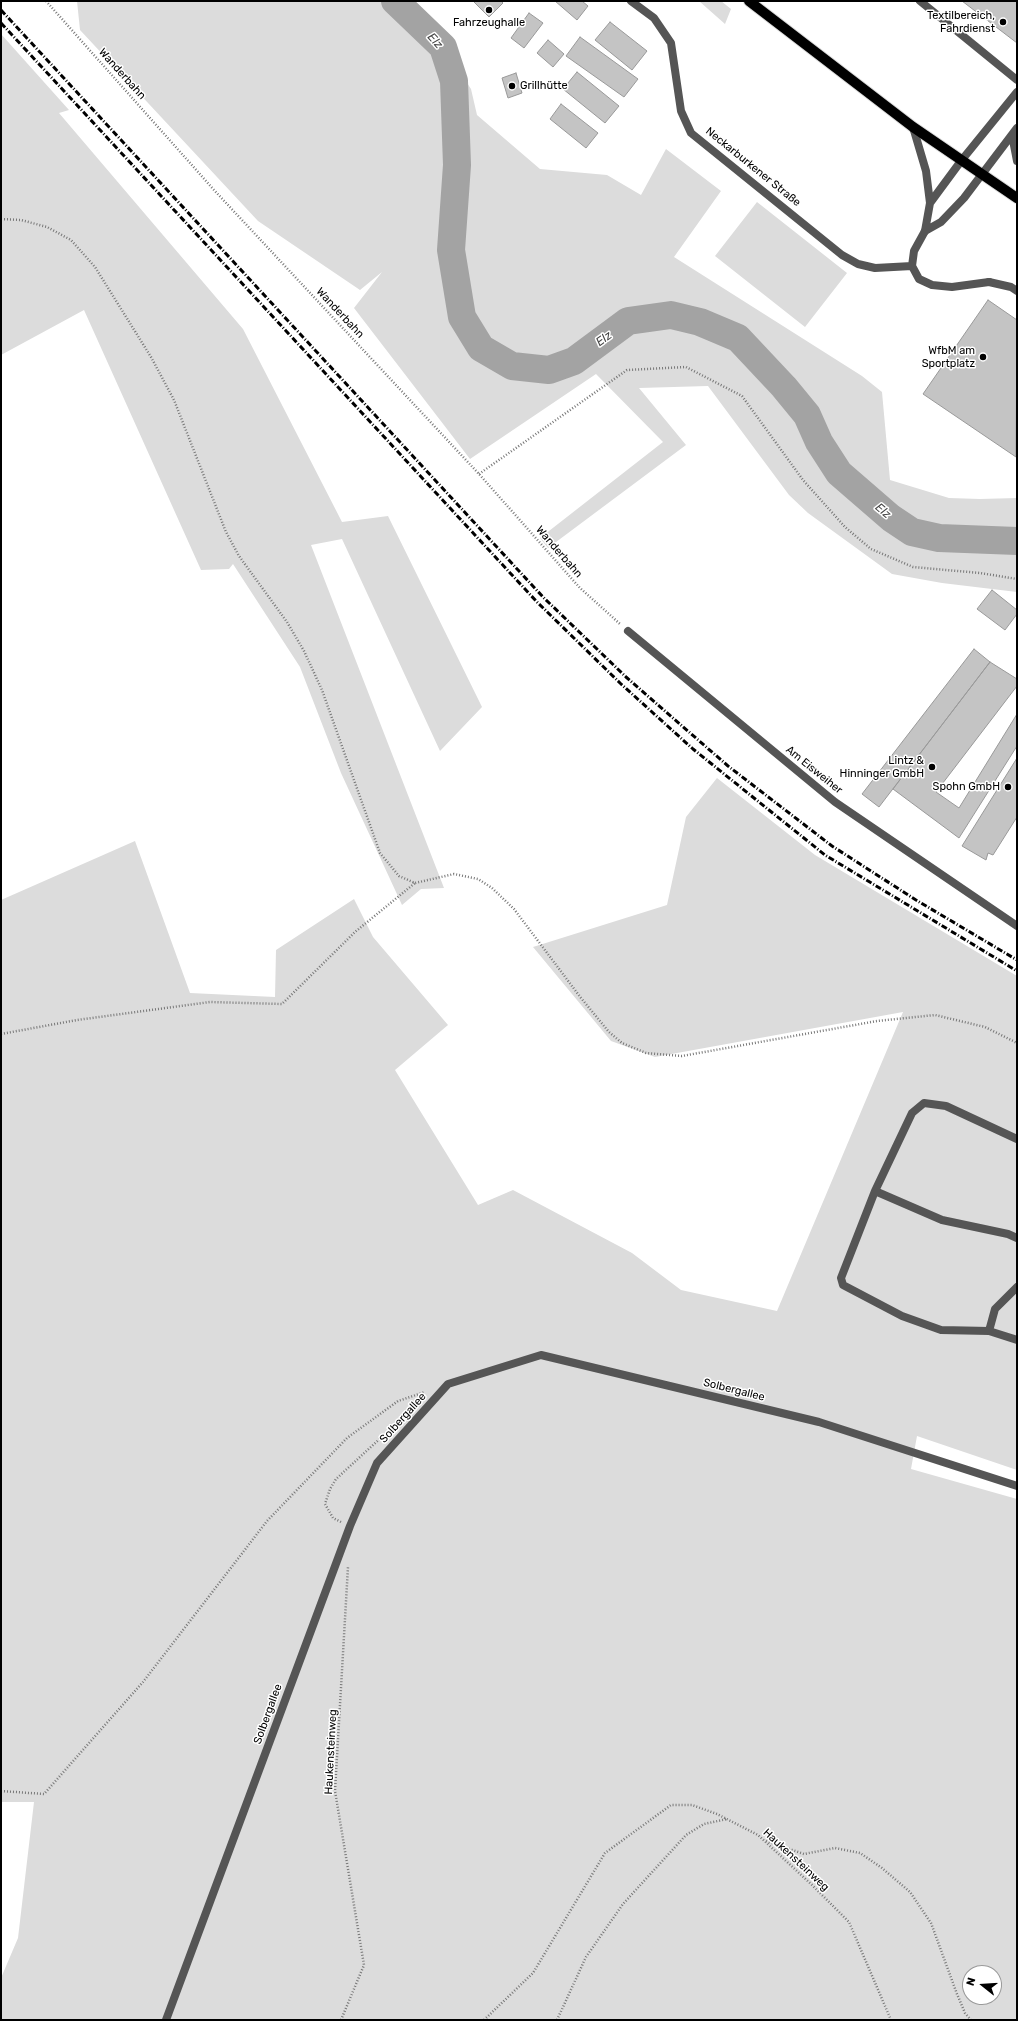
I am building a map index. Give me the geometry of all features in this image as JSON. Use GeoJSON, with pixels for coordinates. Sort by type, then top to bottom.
{"type":"FeatureCollection","features":[{"type":"Feature","properties":{"kind":"main road"},"geometry":{"type":"LineString","coordinates":[[749,1],[913,127],[1017,198]]}},
{"type":"Feature","properties":{"kind":"street","name":"Neckarburkener Straße"},"geometry":{"type":"LineString","coordinates":[[631,1],[654,18],[671,43],[681,111],[691,134],[842,255],[858,264],[875,268],[912,266]]}},
{"type":"Feature","properties":{"kind":"street"},"geometry":{"type":"LineString","coordinates":[[920,1],[1017,80]]}},
{"type":"Feature","properties":{"kind":"street"},"geometry":{"type":"LineString","coordinates":[[930,204],[961,161],[1017,92]]}},
{"type":"Feature","properties":{"kind":"street"},"geometry":{"type":"LineString","coordinates":[[913,127],[926,171],[930,204],[925,230],[914,250],[912,266],[919,279],[932,285],[952,287],[989,282],[1011,287],[1017,291]]}},
{"type":"Feature","properties":{"kind":"street"},"geometry":{"type":"LineString","coordinates":[[925,230],[940,222],[964,198],[1015,131]]}},
{"type":"Feature","properties":{"kind":"street"},"geometry":{"type":"LineString","coordinates":[[1015,131],[1017,161]]}},
{"type":"Feature","properties":{"kind":"street","name":"Am Eisweiher"},"geometry":{"type":"LineString","coordinates":[[628,631],[835,802],[1017,926]]}},
{"type":"Feature","properties":{"kind":"street"},"geometry":{"type":"LineString","coordinates":[[1017,1139],[946,1106],[924,1103],[912,1113],[875,1191],[841,1278],[843,1285],[902,1316],[941,1330],[989,1331],[1017,1340]]}},
{"type":"Feature","properties":{"kind":"street"},"geometry":{"type":"LineString","coordinates":[[875,1191],[942,1220],[1008,1234],[1017,1238]]}},
{"type":"Feature","properties":{"kind":"street"},"geometry":{"type":"LineString","coordinates":[[989,1331],[996,1309],[1017,1287]]}},
{"type":"Feature","properties":{"kind":"street","name":"Solbergallee"},"geometry":{"type":"LineString","coordinates":[[166,2020],[350,1526],[377,1463],[448,1384],[541,1355],[819,1422],[1017,1486]]}},
{"type":"Feature","properties":{"kind":"path","name":"Wanderbahn"},"geometry":{"type":"LineString","coordinates":[[46,1],[214,190],[479,474],[580,588],[628,631]]}},
{"type":"Feature","properties":{"kind":"path"},"geometry":{"type":"LineString","coordinates":[[1,219],[21,220],[46,227],[71,240],[95,267],[130,322],[174,400],[226,532],[239,556],[287,622],[304,651],[322,690],[380,853],[399,876],[415,883]]}},
{"type":"Feature","properties":{"kind":"path"},"geometry":{"type":"LineString","coordinates":[[479,474],[627,370],[686,367],[742,396],[804,480],[845,528],[870,549],[913,567],[980,573],[1017,579]]}},
{"type":"Feature","properties":{"kind":"path"},"geometry":{"type":"LineString","coordinates":[[1,1034],[77,1020],[210,1002],[282,1004],[355,932],[415,883],[454,874],[478,879],[492,888],[514,909],[580,998],[608,1032],[622,1044],[646,1053],[682,1056],[877,1020],[935,1015],[985,1027],[1017,1043]]}},
{"type":"Feature","properties":{"kind":"path"},"geometry":{"type":"LineString","coordinates":[[1,1791],[44,1794],[143,1682],[267,1521],[347,1438],[398,1401],[426,1391]]}},
{"type":"Feature","properties":{"kind":"path","name":"Haukensteinweg"},"geometry":{"type":"LineString","coordinates":[[341,2020],[364,1965],[335,1791],[348,1565]]}},
{"type":"Feature","properties":{"kind":"path","name":"Haukensteinweg"},"geometry":{"type":"LineString","coordinates":[[484,2020],[534,1973],[605,1853],[671,1805],[692,1805],[728,1819],[758,1835],[849,1922],[866,1958],[891,2020]]}},
{"type":"Feature","properties":{"kind":"path"},"geometry":{"type":"LineString","coordinates":[[557,2020],[586,1957],[623,1904],[686,1835],[704,1824],[728,1819]]}},
{"type":"Feature","properties":{"kind":"path"},"geometry":{"type":"LineString","coordinates":[[763,1840],[804,1854],[835,1848],[860,1853],[882,1868],[910,1892],[931,1923],[957,1994],[965,2013],[971,2020]]}},
{"type":"Feature","properties":{"kind":"shaded area"},"geometry":{"type":"Polygon","coordinates":[[[77,1],[396,1],[434,33],[471,89],[477,115],[540,169],[607,175],[641,195],[666,149],[721,191],[674,257],[862,376],[882,392],[890,480],[949,498],[1017,498],[1017,592],[942,583],[892,574],[808,513],[789,495],[708,386],[639,388],[686,445],[548,548],[540,538],[663,442],[596,374],[470,459],[354,308],[382,272],[360,290],[258,221],[80,30],[77,1]]]}},
{"type":"Feature","properties":{"kind":"shaded area"},"geometry":{"type":"Polygon","coordinates":[[[699,1],[721,1],[731,9],[725,24],[699,1]]]}},
{"type":"Feature","properties":{"kind":"shaded area"},"geometry":{"type":"Polygon","coordinates":[[[1,34],[69,110],[59,113],[243,329],[342,522],[388,516],[482,707],[440,751],[342,539],[311,545],[444,888],[421,889],[402,905],[341,773],[300,667],[233,564],[229,569],[201,570],[84,310],[1,355],[1,34]]]}},
{"type":"Feature","properties":{"kind":"shaded area"},"geometry":{"type":"Polygon","coordinates":[[[757,202],[847,273],[805,327],[715,256],[757,202]]]}},
{"type":"Feature","properties":{"kind":"shaded area"},"geometry":{"type":"Polygon","coordinates":[[[717,778],[815,855],[1017,976],[1017,1470],[917,1436],[911,1469],[1017,1499],[1017,2020],[1,2020],[1,1978],[18,1938],[34,1802],[1,1802],[1,900],[135,841],[190,993],[275,997],[276,950],[354,899],[373,937],[448,1025],[395,1070],[478,1205],[513,1190],[632,1253],[681,1290],[777,1311],[903,1012],[655,1057],[611,1041],[533,947],[667,905],[686,817],[717,778]]]}},
{"type":"Feature","properties":{"kind":"building","name":"Fahrzeughalle"},"geometry":{"type":"Polygon","coordinates":[[[473,1],[501,1],[503,3],[489,17],[473,1]]]}},
{"type":"Feature","properties":{"kind":"building"},"geometry":{"type":"Polygon","coordinates":[[[555,1],[582,1],[588,6],[577,20],[555,1]]]}},
{"type":"Feature","properties":{"kind":"building","name":"Textilbereich, Fahrdienst"},"geometry":{"type":"Polygon","coordinates":[[[962,1],[1017,1],[1017,43],[962,1]]]}},
{"type":"Feature","properties":{"kind":"building"},"geometry":{"type":"Polygon","coordinates":[[[529,13],[543,23],[524,48],[511,38],[529,13]]]}},
{"type":"Feature","properties":{"kind":"building"},"geometry":{"type":"Polygon","coordinates":[[[610,22],[647,51],[632,70],[595,40],[610,22]]]}},
{"type":"Feature","properties":{"kind":"building"},"geometry":{"type":"Polygon","coordinates":[[[580,37],[638,79],[624,97],[566,56],[580,37]]]}},
{"type":"Feature","properties":{"kind":"building"},"geometry":{"type":"Polygon","coordinates":[[[548,40],[564,54],[553,67],[537,53],[548,40]]]}},
{"type":"Feature","properties":{"kind":"building"},"geometry":{"type":"Polygon","coordinates":[[[577,72],[619,106],[605,123],[563,89],[577,72]]]}},
{"type":"Feature","properties":{"kind":"building","name":"Grillhütte"},"geometry":{"type":"Polygon","coordinates":[[[516,73],[522,93],[508,98],[502,78],[516,73]]]}},
{"type":"Feature","properties":{"kind":"building"},"geometry":{"type":"Polygon","coordinates":[[[561,104],[598,133],[586,148],[550,119],[561,104]]]}},
{"type":"Feature","properties":{"kind":"building","name":"WfbM am Sportplatz"},"geometry":{"type":"Polygon","coordinates":[[[988,300],[1017,320],[1016,457],[923,394],[988,300]]]}},
{"type":"Feature","properties":{"kind":"building"},"geometry":{"type":"Polygon","coordinates":[[[992,590],[1017,610],[1017,614],[1005,630],[977,609],[992,590]]]}},
{"type":"Feature","properties":{"kind":"building"},"geometry":{"type":"Polygon","coordinates":[[[974,649],[990,662],[879,807],[862,794],[974,649]]]}},
{"type":"Feature","properties":{"kind":"building","name":"Lintz & Hinninger GmbH"},"geometry":{"type":"Polygon","coordinates":[[[990,662],[1017,679],[1017,686],[936,792],[959,808],[1017,714],[1017,746],[959,838],[893,789],[990,662]]]}},
{"type":"Feature","properties":{"kind":"building","name":"Spohn GmbH"},"geometry":{"type":"Polygon","coordinates":[[[1017,758],[1017,817],[993,855],[988,853],[986,860],[962,846],[1017,758]]]}},
{"type":"Feature","properties":{"kind":"waterway","name":"Elz"},"geometry":{"type":"LineString","coordinates":[[395,1],[443,47],[454,81],[457,165],[451,250],[462,317],[481,348],[512,366],[549,370],[574,361],[628,321],[671,315],[700,322],[738,338],[784,387],[807,415],[819,442],[839,473],[891,518],[912,532],[939,538],[1017,541]]}},
{"type":"Feature","properties":{"kind":"railway"},"geometry":{"type":"LineString","coordinates":[[1,10],[543,597],[626,677],[728,766],[832,846],[916,900],[1017,960]]}},
{"type":"Feature","properties":{"kind":"railway"},"geometry":{"type":"LineString","coordinates":[[1,23],[537,602],[620,683],[693,749],[825,855],[1017,971]]}},
{"type":"Feature","properties":{"kind":"place","name":"Fahrzeughalle"},"geometry":{"type":"Point","coordinates":[489,10]}},
{"type":"Feature","properties":{"kind":"place","name":"Textilbereich, Fahrdienst"},"geometry":{"type":"Point","coordinates":[1003,22]}},
{"type":"Feature","properties":{"kind":"place","name":"Grillhütte"},"geometry":{"type":"Point","coordinates":[512,86]}},
{"type":"Feature","properties":{"kind":"place","name":"WfbM am Sportplatz"},"geometry":{"type":"Point","coordinates":[983,357]}},
{"type":"Feature","properties":{"kind":"place","name":"Lintz & Hinninger GmbH"},"geometry":{"type":"Point","coordinates":[932,767]}},
{"type":"Feature","properties":{"kind":"place","name":"Spohn GmbH"},"geometry":{"type":"Point","coordinates":[1008,787]}}]}
